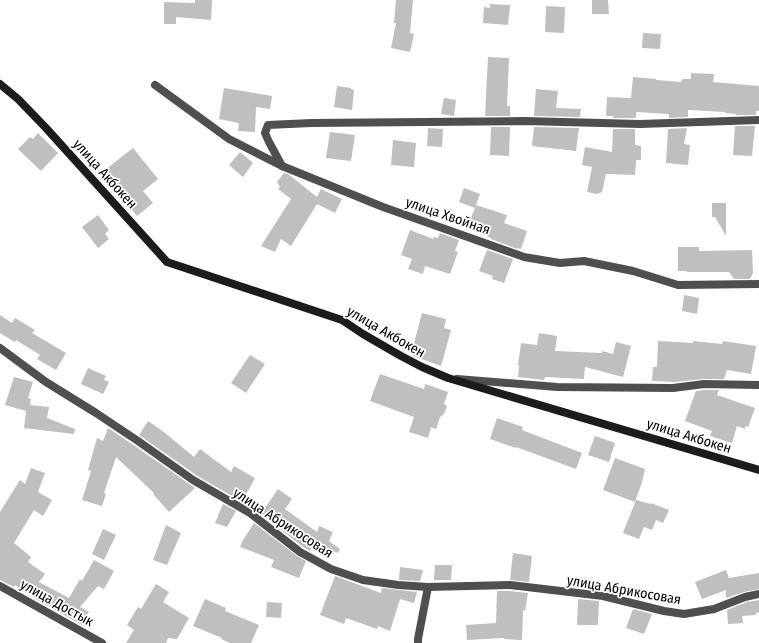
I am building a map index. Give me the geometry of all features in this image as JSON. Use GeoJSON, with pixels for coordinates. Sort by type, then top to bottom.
{"type":"FeatureCollection","features":[{"type":"Feature","properties":{"kind":"street","name":"улица Акбокен"},"geometry":{"type":"LineString","coordinates":[[0,84],[18,99],[46,128],[167,262],[342,320],[401,356],[448,378],[759,470]]}},
{"type":"Feature","properties":{"kind":"street","name":"улица Хвойная"},"geometry":{"type":"LineString","coordinates":[[156,85],[228,139],[282,166],[383,207],[524,257],[560,263],[584,261],[633,272],[678,285],[759,284]]}},
{"type":"Feature","properties":{"kind":"street"},"geometry":{"type":"LineString","coordinates":[[282,166],[267,137],[266,133],[268,125],[311,123],[524,121],[640,124],[759,120]]}},
{"type":"Feature","properties":{"kind":"street","name":"улица Абрикосовая"},"geometry":{"type":"LineString","coordinates":[[0,348],[46,382],[96,413],[193,480],[250,514],[300,552],[331,569],[363,580],[398,585],[428,587],[524,587],[603,596],[664,611],[684,614],[714,608],[745,597],[759,594]]}},
{"type":"Feature","properties":{"kind":"street"},"geometry":{"type":"LineString","coordinates":[[448,378],[557,387],[673,388],[704,384],[759,385]]}},
{"type":"Feature","properties":{"kind":"street","name":"улица Достык"},"geometry":{"type":"LineString","coordinates":[[0,586],[102,643]]}},
{"type":"Feature","properties":{"kind":"street"},"geometry":{"type":"LineString","coordinates":[[418,643],[428,587]]}},
{"type":"Feature","properties":{"kind":"building"},"geometry":{"type":"Polygon","coordinates":[[[195,0],[212,0],[211,20],[176,17],[176,24],[164,24],[164,2],[195,3],[195,0]]]}},
{"type":"Feature","properties":{"kind":"building"},"geometry":{"type":"Polygon","coordinates":[[[396,0],[413,0],[410,33],[414,34],[410,52],[391,48],[396,23],[394,23],[396,0]]]}},
{"type":"Feature","properties":{"kind":"building"},"geometry":{"type":"Polygon","coordinates":[[[592,0],[608,0],[609,14],[592,14],[592,0]]]}},
{"type":"Feature","properties":{"kind":"building"},"geometry":{"type":"Polygon","coordinates":[[[490,4],[510,5],[508,25],[483,23],[484,7],[490,8],[490,4]]]}},
{"type":"Feature","properties":{"kind":"building"},"geometry":{"type":"Polygon","coordinates":[[[546,6],[565,7],[564,33],[545,32],[546,6]]]}},
{"type":"Feature","properties":{"kind":"building"},"geometry":{"type":"Polygon","coordinates":[[[643,33],[661,34],[660,49],[642,48],[643,33]]]}},
{"type":"Feature","properties":{"kind":"building"},"geometry":{"type":"Polygon","coordinates":[[[488,57],[509,58],[507,106],[510,106],[510,116],[485,116],[488,57]]]}},
{"type":"Feature","properties":{"kind":"building"},"geometry":{"type":"Polygon","coordinates":[[[691,73],[714,74],[713,82],[759,86],[759,111],[756,111],[756,115],[736,115],[725,112],[688,110],[688,117],[669,118],[669,114],[636,112],[636,118],[613,118],[613,116],[606,116],[607,97],[631,98],[633,77],[681,82],[682,79],[691,79],[691,73]]]}},
{"type":"Feature","properties":{"kind":"building"},"geometry":{"type":"Polygon","coordinates":[[[337,86],[351,88],[354,90],[352,110],[334,107],[337,86]]]}},
{"type":"Feature","properties":{"kind":"building"},"geometry":{"type":"Polygon","coordinates":[[[224,88],[272,96],[270,109],[256,107],[255,132],[238,131],[239,123],[219,119],[224,88]]]}},
{"type":"Feature","properties":{"kind":"building"},"geometry":{"type":"Polygon","coordinates":[[[536,89],[558,91],[556,108],[581,109],[580,117],[534,116],[536,89]]]}},
{"type":"Feature","properties":{"kind":"building"},"geometry":{"type":"Polygon","coordinates":[[[444,98],[456,100],[454,116],[441,114],[444,98]]]}},
{"type":"Feature","properties":{"kind":"building"},"geometry":{"type":"Polygon","coordinates":[[[735,126],[755,126],[752,156],[733,155],[735,126]]]}},
{"type":"Feature","properties":{"kind":"building"},"geometry":{"type":"Polygon","coordinates":[[[491,127],[510,127],[509,156],[490,155],[491,127]]]}},
{"type":"Feature","properties":{"kind":"building"},"geometry":{"type":"Polygon","coordinates":[[[534,127],[579,128],[576,151],[532,146],[534,127]]]}},
{"type":"Feature","properties":{"kind":"building"},"geometry":{"type":"Polygon","coordinates":[[[428,128],[443,129],[442,147],[427,146],[428,128]]]}},
{"type":"Feature","properties":{"kind":"building"},"geometry":{"type":"Polygon","coordinates":[[[687,128],[684,144],[690,145],[688,165],[666,163],[668,129],[687,128]]]}},
{"type":"Feature","properties":{"kind":"building"},"geometry":{"type":"Polygon","coordinates":[[[613,129],[635,129],[635,145],[641,146],[641,160],[636,160],[635,175],[606,174],[602,192],[597,194],[587,192],[592,167],[582,165],[585,147],[612,152],[613,129]]]}},
{"type":"Feature","properties":{"kind":"building"},"geometry":{"type":"Polygon","coordinates":[[[330,132],[355,135],[351,161],[326,158],[330,132]]]}},
{"type":"Feature","properties":{"kind":"building"},"geometry":{"type":"Polygon","coordinates":[[[38,133],[58,153],[41,171],[18,149],[30,137],[33,139],[38,133]]]}},
{"type":"Feature","properties":{"kind":"building"},"geometry":{"type":"Polygon","coordinates":[[[393,140],[416,143],[414,167],[391,165],[393,140]]]}},
{"type":"Feature","properties":{"kind":"building"},"geometry":{"type":"Polygon","coordinates":[[[133,148],[158,179],[143,191],[153,203],[137,216],[120,195],[123,192],[105,170],[133,148]]]}},
{"type":"Feature","properties":{"kind":"building"},"geometry":{"type":"Polygon","coordinates":[[[240,152],[253,163],[243,177],[229,165],[240,152]]]}},
{"type":"Feature","properties":{"kind":"building"},"geometry":{"type":"Polygon","coordinates":[[[284,173],[288,174],[317,197],[321,189],[342,199],[335,213],[317,204],[291,246],[281,239],[275,252],[261,246],[291,199],[278,189],[280,187],[277,182],[284,173]]]}},
{"type":"Feature","properties":{"kind":"building"},"geometry":{"type":"Polygon","coordinates":[[[464,188],[480,194],[475,208],[459,202],[464,188]]]}},
{"type":"Feature","properties":{"kind":"building"},"geometry":{"type":"Polygon","coordinates":[[[712,203],[726,203],[726,236],[715,217],[712,217],[712,203]]]}},
{"type":"Feature","properties":{"kind":"building"},"geometry":{"type":"Polygon","coordinates":[[[476,205],[507,215],[504,223],[527,231],[521,249],[517,249],[491,239],[467,228],[476,205]]]}},
{"type":"Feature","properties":{"kind":"building"},"geometry":{"type":"Polygon","coordinates":[[[98,215],[109,230],[105,234],[109,239],[98,248],[82,227],[98,215]]]}},
{"type":"Feature","properties":{"kind":"building"},"geometry":{"type":"Polygon","coordinates":[[[410,230],[433,239],[434,237],[438,238],[440,233],[459,240],[455,251],[458,252],[450,274],[425,266],[423,274],[408,269],[412,259],[401,255],[410,230]]]}},
{"type":"Feature","properties":{"kind":"building"},"geometry":{"type":"Polygon","coordinates":[[[678,247],[699,247],[699,251],[752,250],[753,273],[750,279],[734,279],[729,272],[678,271],[678,247]]]}},
{"type":"Feature","properties":{"kind":"building"},"geometry":{"type":"Polygon","coordinates":[[[487,250],[513,259],[504,283],[492,279],[493,276],[479,271],[487,250]]]}},
{"type":"Feature","properties":{"kind":"building"},"geometry":{"type":"Polygon","coordinates":[[[684,295],[699,298],[697,314],[682,311],[684,295]]]}},
{"type":"Feature","properties":{"kind":"building"},"geometry":{"type":"Polygon","coordinates":[[[422,313],[446,319],[444,328],[451,330],[441,366],[413,356],[416,347],[413,347],[422,313]]]}},
{"type":"Feature","properties":{"kind":"building"},"geometry":{"type":"Polygon","coordinates":[[[0,315],[12,323],[15,318],[35,330],[32,333],[66,353],[56,370],[37,359],[40,355],[16,340],[15,342],[0,333],[0,315]]]}},
{"type":"Feature","properties":{"kind":"building"},"geometry":{"type":"Polygon","coordinates":[[[539,333],[557,336],[555,351],[602,353],[602,351],[613,354],[616,342],[631,346],[623,377],[585,367],[584,379],[545,377],[544,380],[518,377],[521,343],[537,345],[539,333]]]}},
{"type":"Feature","properties":{"kind":"building"},"geometry":{"type":"Polygon","coordinates":[[[658,341],[693,343],[693,341],[722,344],[723,341],[756,346],[751,374],[727,370],[724,379],[703,379],[675,382],[652,381],[653,367],[657,367],[658,341]]]}},
{"type":"Feature","properties":{"kind":"building"},"geometry":{"type":"Polygon","coordinates":[[[250,355],[265,364],[246,393],[231,383],[250,355]]]}},
{"type":"Feature","properties":{"kind":"building"},"geometry":{"type":"Polygon","coordinates":[[[88,368],[106,376],[104,380],[109,382],[103,394],[81,384],[88,368]]]}},
{"type":"Feature","properties":{"kind":"building"},"geometry":{"type":"Polygon","coordinates":[[[380,374],[424,389],[425,384],[448,392],[444,404],[447,406],[444,414],[440,417],[436,429],[431,427],[428,438],[409,432],[414,417],[370,401],[380,374]]]}},
{"type":"Feature","properties":{"kind":"building"},"geometry":{"type":"Polygon","coordinates":[[[14,377],[33,382],[28,398],[31,399],[30,405],[49,407],[47,418],[75,429],[74,434],[24,428],[26,411],[5,405],[14,377]]]}},
{"type":"Feature","properties":{"kind":"building"},"geometry":{"type":"Polygon","coordinates":[[[719,390],[717,395],[755,408],[748,427],[745,426],[745,429],[737,426],[732,443],[710,436],[712,431],[685,421],[696,391],[719,390]]]}},
{"type":"Feature","properties":{"kind":"building"},"geometry":{"type":"Polygon","coordinates":[[[497,418],[523,427],[522,430],[582,453],[576,469],[490,439],[497,418]]]}},
{"type":"Feature","properties":{"kind":"building"},"geometry":{"type":"Polygon","coordinates":[[[148,421],[194,457],[200,449],[231,472],[234,466],[255,478],[242,502],[196,475],[139,435],[148,421]]]}},
{"type":"Feature","properties":{"kind":"building"},"geometry":{"type":"Polygon","coordinates":[[[108,428],[195,488],[169,512],[153,494],[154,493],[116,457],[104,493],[106,494],[102,506],[82,500],[91,471],[88,470],[97,438],[103,441],[108,428]]]}},
{"type":"Feature","properties":{"kind":"building"},"geometry":{"type":"Polygon","coordinates":[[[595,436],[615,443],[609,462],[588,455],[595,436]]]}},
{"type":"Feature","properties":{"kind":"building"},"geometry":{"type":"Polygon","coordinates":[[[615,458],[645,469],[635,502],[603,490],[615,458]]]}},
{"type":"Feature","properties":{"kind":"building"},"geometry":{"type":"Polygon","coordinates":[[[31,468],[45,473],[38,492],[52,500],[43,516],[34,510],[14,543],[31,557],[28,562],[45,574],[39,582],[69,598],[80,579],[82,581],[94,560],[114,571],[104,589],[98,586],[80,607],[89,612],[82,625],[39,601],[15,585],[14,587],[0,580],[0,512],[20,480],[25,484],[31,468]]]}},
{"type":"Feature","properties":{"kind":"building"},"geometry":{"type":"Polygon","coordinates":[[[278,489],[292,499],[285,509],[317,532],[319,526],[333,532],[329,541],[340,549],[338,553],[313,543],[310,551],[261,514],[278,489]]]}},
{"type":"Feature","properties":{"kind":"building"},"geometry":{"type":"Polygon","coordinates":[[[636,500],[651,503],[669,510],[663,523],[656,520],[652,530],[644,527],[639,539],[623,533],[636,500]]]}},
{"type":"Feature","properties":{"kind":"building"},"geometry":{"type":"Polygon","coordinates":[[[223,504],[236,511],[227,527],[215,523],[223,504]]]}},
{"type":"Feature","properties":{"kind":"building"},"geometry":{"type":"Polygon","coordinates":[[[254,523],[297,556],[306,561],[299,578],[271,567],[274,560],[240,547],[254,523]]]}},
{"type":"Feature","properties":{"kind":"building"},"geometry":{"type":"Polygon","coordinates":[[[166,525],[181,533],[167,565],[153,560],[166,525]]]}},
{"type":"Feature","properties":{"kind":"building"},"geometry":{"type":"Polygon","coordinates":[[[103,529],[116,535],[104,560],[92,554],[103,529]]]}},
{"type":"Feature","properties":{"kind":"building"},"geometry":{"type":"Polygon","coordinates":[[[513,553],[532,556],[529,582],[510,580],[513,553]]]}},
{"type":"Feature","properties":{"kind":"building"},"geometry":{"type":"Polygon","coordinates":[[[435,565],[452,565],[451,580],[434,580],[435,565]]]}},
{"type":"Feature","properties":{"kind":"building"},"geometry":{"type":"Polygon","coordinates":[[[400,567],[423,570],[420,581],[399,580],[400,567]]]}},
{"type":"Feature","properties":{"kind":"building"},"geometry":{"type":"Polygon","coordinates":[[[726,570],[729,578],[759,573],[759,589],[726,598],[726,590],[702,599],[695,582],[726,570]]]}},
{"type":"Feature","properties":{"kind":"building"},"geometry":{"type":"Polygon","coordinates":[[[335,576],[381,593],[382,588],[417,592],[414,603],[400,599],[390,631],[378,626],[377,629],[346,618],[344,624],[320,615],[335,576]]]}},
{"type":"Feature","properties":{"kind":"building"},"geometry":{"type":"Polygon","coordinates":[[[156,584],[169,592],[163,602],[189,618],[177,639],[168,638],[166,643],[126,643],[134,630],[127,625],[138,607],[141,609],[156,584]]]}},
{"type":"Feature","properties":{"kind":"building"},"geometry":{"type":"Polygon","coordinates":[[[497,591],[528,593],[525,611],[523,610],[522,640],[504,638],[467,640],[466,625],[496,623],[497,591]]]}},
{"type":"Feature","properties":{"kind":"building"},"geometry":{"type":"Polygon","coordinates":[[[205,599],[226,608],[225,611],[259,625],[251,643],[230,643],[221,639],[222,638],[193,626],[205,599]]]}},
{"type":"Feature","properties":{"kind":"building"},"geometry":{"type":"Polygon","coordinates":[[[578,599],[599,601],[598,625],[577,625],[578,599]]]}},
{"type":"Feature","properties":{"kind":"building"},"geometry":{"type":"Polygon","coordinates":[[[759,600],[759,612],[756,613],[756,615],[742,616],[743,623],[728,624],[727,610],[747,602],[759,600]]]}},
{"type":"Feature","properties":{"kind":"building"},"geometry":{"type":"Polygon","coordinates":[[[267,602],[282,603],[281,618],[266,617],[267,602]]]}},
{"type":"Feature","properties":{"kind":"building"},"geometry":{"type":"Polygon","coordinates":[[[633,609],[652,614],[644,634],[626,628],[633,609]]]}}]}
